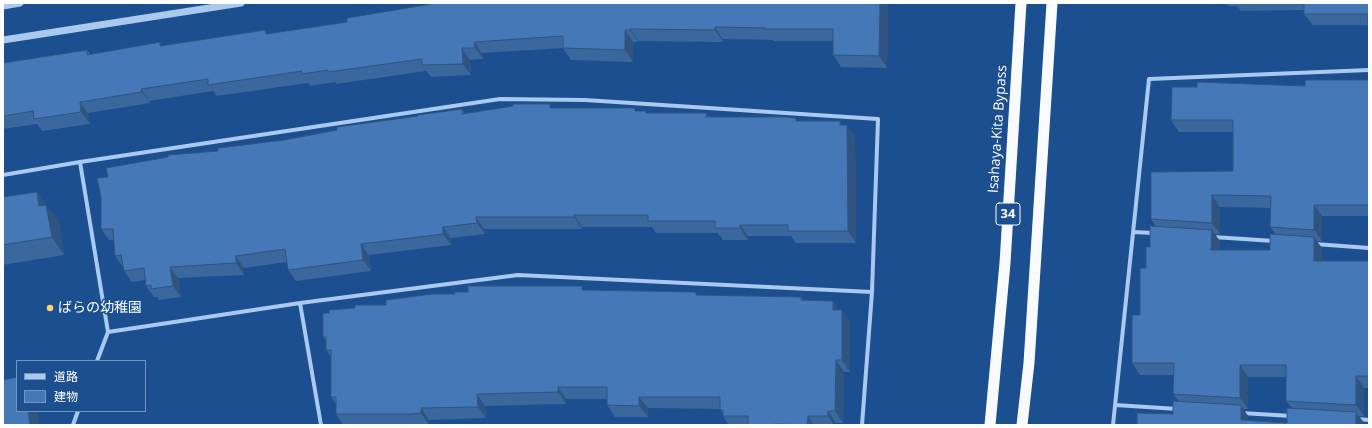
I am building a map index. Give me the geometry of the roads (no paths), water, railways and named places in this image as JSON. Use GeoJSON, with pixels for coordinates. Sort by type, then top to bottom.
{"type":"FeatureCollection","features":[{"type":"Feature","properties":{"kind":"highway","name":"Isahaya-Kita Bypass"},"geometry":{"type":"LineString","coordinates":[[990,425],[1005,263],[1021,3]]}},
{"type":"Feature","properties":{"kind":"highway","name":"34"},"geometry":{"type":"LineString","coordinates":[[1022,425],[1029,363],[1052,3]]}},
{"type":"Feature","properties":{"kind":"street"},"geometry":{"type":"LineString","coordinates":[[3,6],[20,3]]}},
{"type":"Feature","properties":{"kind":"street"},"geometry":{"type":"LineString","coordinates":[[3,40],[241,3]]}},
{"type":"Feature","properties":{"kind":"street"},"geometry":{"type":"LineString","coordinates":[[1112,425],[1149,79],[1369,70]]}},
{"type":"Feature","properties":{"kind":"street"},"geometry":{"type":"LineString","coordinates":[[3,175],[80,162],[500,99],[585,100],[878,119],[872,292],[862,425]]}},
{"type":"Feature","properties":{"kind":"street"},"geometry":{"type":"LineString","coordinates":[[80,162],[108,332],[97,360]]}},
{"type":"Feature","properties":{"kind":"street"},"geometry":{"type":"LineString","coordinates":[[1133,232],[1156,233]]}},
{"type":"Feature","properties":{"kind":"street"},"geometry":{"type":"LineString","coordinates":[[1212,237],[1282,242]]}},
{"type":"Feature","properties":{"kind":"street"},"geometry":{"type":"LineString","coordinates":[[1306,244],[1369,248]]}},
{"type":"Feature","properties":{"kind":"street"},"geometry":{"type":"LineString","coordinates":[[108,332],[300,302],[518,275],[872,292]]}},
{"type":"Feature","properties":{"kind":"street"},"geometry":{"type":"LineString","coordinates":[[300,302],[321,425]]}},
{"type":"Feature","properties":{"kind":"street"},"geometry":{"type":"LineString","coordinates":[[1115,405],[1186,410]]}},
{"type":"Feature","properties":{"kind":"street"},"geometry":{"type":"LineString","coordinates":[[73,425],[78,412]]}},
{"type":"Feature","properties":{"kind":"street"},"geometry":{"type":"LineString","coordinates":[[1234,412],[1297,416]]}},
{"type":"Feature","properties":{"kind":"street"},"geometry":{"type":"LineString","coordinates":[[1353,419],[1369,420]]}},
{"type":"Feature","properties":{"kind":"place","name":"ばらの幼稚園"},"geometry":{"type":"Point","coordinates":[50,308]}}]}
